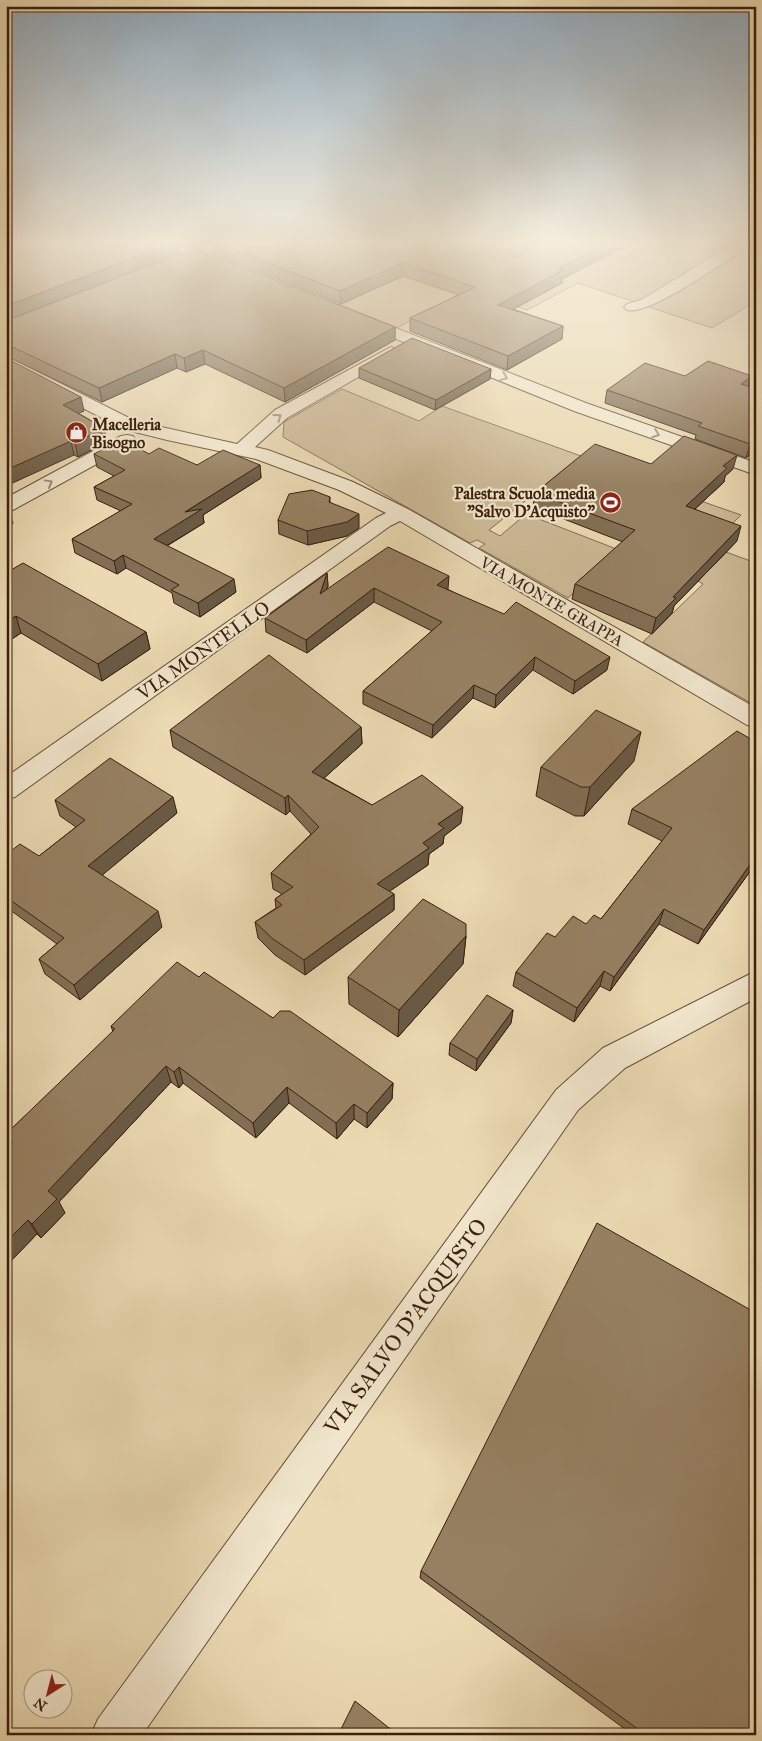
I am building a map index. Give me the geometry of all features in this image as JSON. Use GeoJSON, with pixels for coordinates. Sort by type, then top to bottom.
{"type":"FeatureCollection","features":[{"type":"Feature","properties":{"kind":"street"},"geometry":{"type":"LineString","coordinates":[[370,323],[580,407],[756,469]]}},
{"type":"Feature","properties":{"kind":"street"},"geometry":{"type":"LineString","coordinates":[[247,444],[281,414],[412,340]]}},
{"type":"Feature","properties":{"kind":"street","name":"VIA MONTE GRAPPA"},"geometry":{"type":"LineString","coordinates":[[6,361],[129,425],[167,435],[247,444],[346,486],[401,514],[756,719]]}},
{"type":"Feature","properties":{"kind":"street"},"geometry":{"type":"LineString","coordinates":[[6,506],[146,430]]}},
{"type":"Feature","properties":{"kind":"street","name":"VIA MONTELLO"},"geometry":{"type":"LineString","coordinates":[[6,790],[383,522],[401,514]]}},
{"type":"Feature","properties":{"kind":"street","name":"VIA SALVO D'ACQUISTO"},"geometry":{"type":"LineString","coordinates":[[114,1735],[567,1100],[614,1058],[756,983]]}},
{"type":"Feature","properties":{"kind":"shaded area"},"geometry":{"type":"Polygon","coordinates":[[[386,323],[406,323],[397,328],[386,323]]]}},
{"type":"Feature","properties":{"kind":"shaded area"},"geometry":{"type":"Polygon","coordinates":[[[698,323],[720,323],[712,328],[698,323]]]}},
{"type":"Feature","properties":{"kind":"shaded area"},"geometry":{"type":"Polygon","coordinates":[[[342,389],[419,421],[442,406],[581,456],[489,530],[500,536],[526,514],[619,550],[568,598],[479,548],[485,544],[477,540],[470,543],[283,437],[284,422],[342,389]]]}},
{"type":"Feature","properties":{"kind":"shaded area"},"geometry":{"type":"Polygon","coordinates":[[[701,501],[741,515],[721,535],[675,518],[701,501]]]}},
{"type":"Feature","properties":{"kind":"shaded area"},"geometry":{"type":"Polygon","coordinates":[[[726,552],[756,563],[756,706],[643,642],[703,584],[698,581],[726,552]]]}},
{"type":"Feature","properties":{"kind":"building"},"geometry":{"type":"Polygon","coordinates":[[[6,323],[385,323],[395,327],[284,388],[203,350],[184,358],[175,354],[99,388],[6,344],[6,323]]]}},
{"type":"Feature","properties":{"kind":"building"},"geometry":{"type":"Polygon","coordinates":[[[424,323],[554,323],[563,326],[508,356],[424,323]]]}},
{"type":"Feature","properties":{"kind":"building"},"geometry":{"type":"Polygon","coordinates":[[[412,338],[491,369],[436,400],[359,368],[412,338]]]}},
{"type":"Feature","properties":{"kind":"building"},"geometry":{"type":"Polygon","coordinates":[[[6,358],[81,397],[63,405],[104,428],[75,443],[71,441],[6,470],[6,358]]]}},
{"type":"Feature","properties":{"kind":"building"},"geometry":{"type":"Polygon","coordinates":[[[708,361],[752,376],[741,384],[756,389],[756,440],[750,444],[698,426],[702,423],[607,390],[645,363],[685,376],[708,361]]]}},
{"type":"Feature","properties":{"kind":"building"},"geometry":{"type":"Polygon","coordinates":[[[684,436],[737,455],[723,466],[727,468],[686,506],[741,526],[673,597],[676,598],[656,618],[575,584],[635,530],[535,493],[595,444],[651,464],[684,436]]]}},
{"type":"Feature","properties":{"kind":"building"},"geometry":{"type":"Polygon","coordinates":[[[122,439],[149,454],[159,448],[197,465],[223,450],[260,465],[185,512],[202,509],[154,539],[234,579],[198,603],[171,590],[179,585],[123,555],[114,561],[72,539],[132,504],[94,487],[125,470],[94,454],[122,439]]]}},
{"type":"Feature","properties":{"kind":"building"},"geometry":{"type":"Polygon","coordinates":[[[312,490],[330,497],[329,502],[359,514],[347,522],[307,531],[278,520],[289,494],[312,490]]]}},
{"type":"Feature","properties":{"kind":"building"},"geometry":{"type":"Polygon","coordinates":[[[388,547],[449,576],[437,585],[504,614],[516,602],[610,657],[575,681],[535,657],[496,695],[474,685],[433,725],[363,691],[442,622],[374,588],[306,640],[265,618],[327,573],[320,594],[388,547]]]}},
{"type":"Feature","properties":{"kind":"building"},"geometry":{"type":"Polygon","coordinates":[[[23,563],[146,632],[98,664],[16,616],[6,622],[6,573],[23,563]]]}},
{"type":"Feature","properties":{"kind":"building"},"geometry":{"type":"Polygon","coordinates":[[[269,655],[361,727],[312,772],[372,805],[422,775],[463,807],[438,824],[444,828],[423,843],[429,848],[377,884],[394,894],[304,960],[273,939],[255,922],[282,905],[275,899],[293,887],[271,873],[319,827],[288,795],[285,798],[170,730],[269,655]]]}},
{"type":"Feature","properties":{"kind":"building"},"geometry":{"type":"Polygon","coordinates":[[[596,710],[641,732],[590,787],[581,787],[541,767],[596,710]]]}},
{"type":"Feature","properties":{"kind":"building"},"geometry":{"type":"Polygon","coordinates":[[[737,731],[756,742],[756,856],[704,930],[664,909],[614,977],[604,971],[577,1008],[516,972],[547,933],[555,937],[573,916],[586,924],[594,915],[601,919],[672,828],[632,809],[737,731]]]}},
{"type":"Feature","properties":{"kind":"building"},"geometry":{"type":"Polygon","coordinates":[[[110,758],[173,797],[88,866],[158,911],[74,985],[39,959],[64,938],[6,897],[6,854],[20,844],[39,856],[85,820],[55,800],[110,758]]]}},
{"type":"Feature","properties":{"kind":"building"},"geometry":{"type":"Polygon","coordinates":[[[423,899],[466,924],[466,936],[399,1010],[348,977],[423,899]]]}},
{"type":"Feature","properties":{"kind":"building"},"geometry":{"type":"Polygon","coordinates":[[[177,962],[199,977],[204,972],[273,1018],[280,1011],[290,1011],[393,1083],[367,1113],[354,1104],[336,1123],[287,1087],[253,1123],[179,1067],[174,1072],[166,1066],[48,1191],[57,1199],[32,1224],[28,1220],[6,1242],[6,1149],[13,1143],[6,1134],[115,1029],[111,1026],[177,962]]]}},
{"type":"Feature","properties":{"kind":"building"},"geometry":{"type":"Polygon","coordinates":[[[487,995],[513,1010],[477,1059],[450,1043],[487,995]]]}},
{"type":"Feature","properties":{"kind":"building"},"geometry":{"type":"Polygon","coordinates":[[[597,1223],[756,1313],[756,1735],[646,1735],[421,1571],[597,1223]]]}},
{"type":"Feature","properties":{"kind":"building"},"geometry":{"type":"Polygon","coordinates":[[[355,1701],[398,1735],[338,1735],[355,1701]]]}},
{"type":"Feature","properties":{"kind":"place","name":"Macelleria Bisogno"},"geometry":{"type":"Point","coordinates":[76,433]}},
{"type":"Feature","properties":{"kind":"place","name":"Palestra Scuola media \"Salvo D'Acquisto\""},"geometry":{"type":"Point","coordinates":[611,502]}}]}
